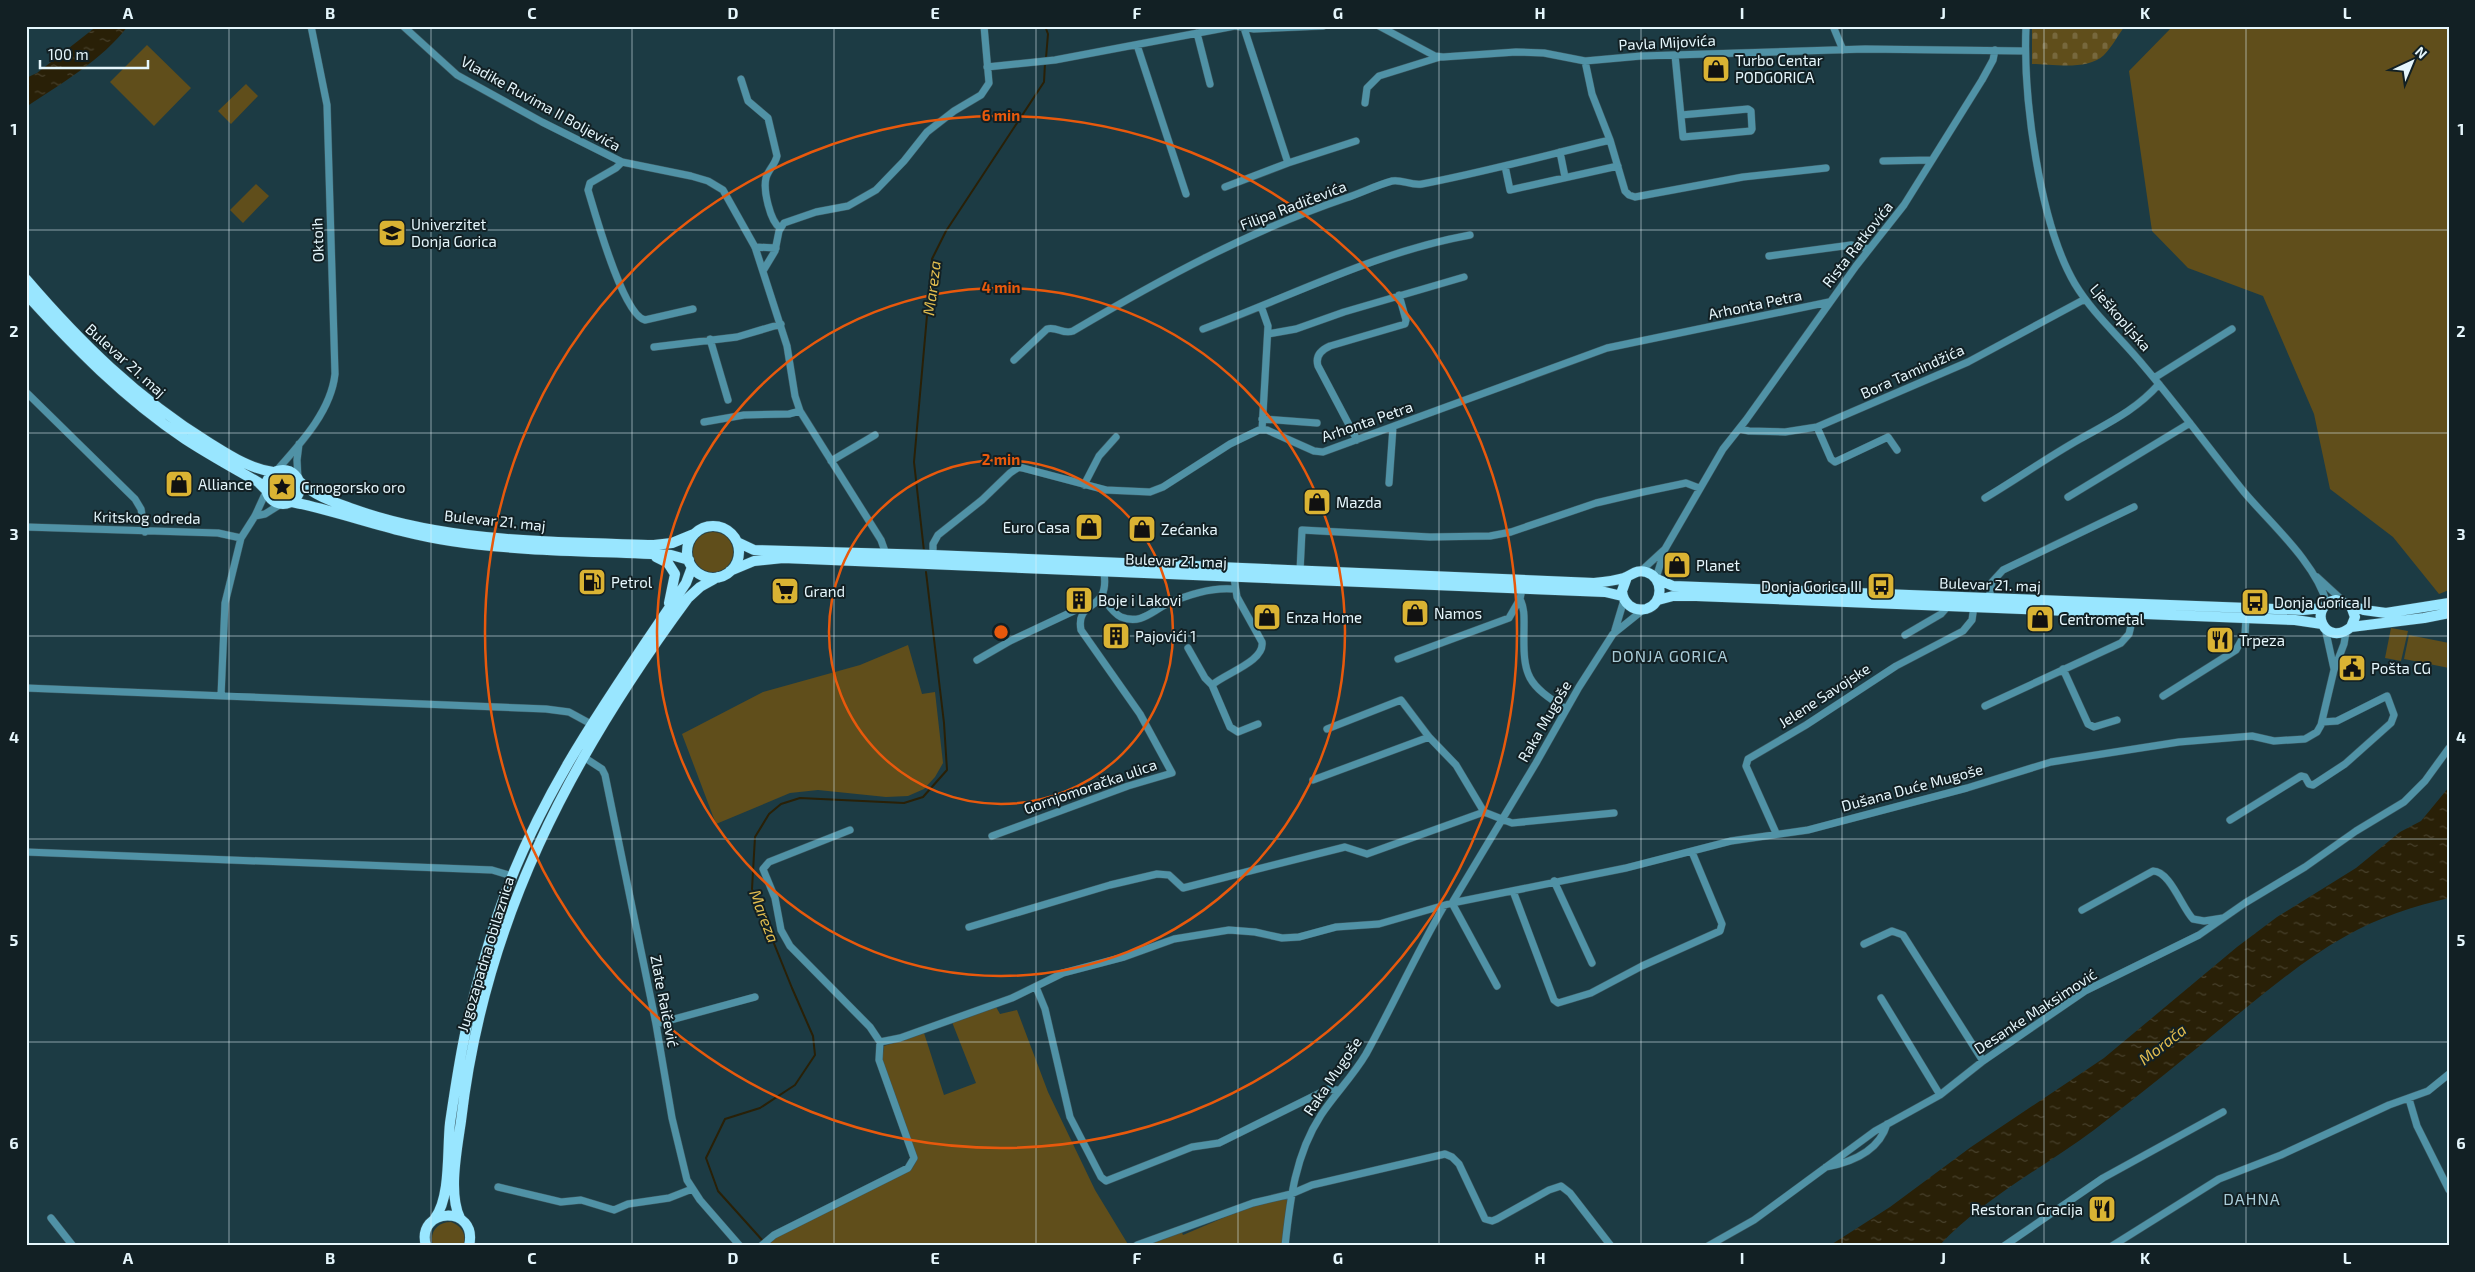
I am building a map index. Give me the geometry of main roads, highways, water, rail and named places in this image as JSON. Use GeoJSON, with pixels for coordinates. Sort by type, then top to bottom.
{"type":"FeatureCollection","features":[{"type":"Feature","properties":{"kind":"main road","name":"Bulevar 21. maj"},"geometry":{"type":"LineString","coordinates":[[26,279],[84,343],[147,400],[188,429],[245,464],[275,471]]}},
{"type":"Feature","properties":{"kind":"main road","name":"Bulevar 21. maj"},"geometry":{"type":"LineString","coordinates":[[26,294],[72,343],[124,392],[184,438],[258,482],[266,490]]}},
{"type":"Feature","properties":{"kind":"main road"},"geometry":{"type":"LineString","coordinates":[[275,471],[291,472],[299,481],[299,493],[292,502],[281,504],[271,500],[266,490],[267,479],[275,471]]}},
{"type":"Feature","properties":{"kind":"main road","name":"Bulevar 21. maj"},"geometry":{"type":"LineString","coordinates":[[299,481],[315,494],[364,513],[406,524],[462,533],[654,545],[672,543],[694,534]]}},
{"type":"Feature","properties":{"kind":"main road","name":"Bulevar 21. maj"},"geometry":{"type":"LineString","coordinates":[[292,502],[323,509],[388,529],[452,542],[549,550],[678,556],[690,563]]}},
{"type":"Feature","properties":{"kind":"main road"},"geometry":{"type":"LineString","coordinates":[[705,527],[719,527],[732,534],[737,542],[738,558],[730,572],[718,577],[704,576],[690,563],[688,546],[694,534],[705,527]]}},
{"type":"Feature","properties":{"kind":"main road","name":"Bulevar 21. maj"},"geometry":{"type":"LineString","coordinates":[[737,542],[754,550],[933,555],[1594,583],[1627,577],[1641,571],[1673,586],[2282,610],[2303,610],[2346,603],[2386,613],[2449,603]]}},
{"type":"Feature","properties":{"kind":"main road"},"geometry":{"type":"LineString","coordinates":[[650,554],[668,563],[676,574],[675,584],[669,599],[669,607]]}},
{"type":"Feature","properties":{"kind":"main road","name":"Bulevar 21. maj"},"geometry":{"type":"LineString","coordinates":[[730,572],[754,561],[784,558],[1234,578],[1521,594],[1606,592],[1623,598],[1630,606],[1643,610],[1652,606],[1658,600],[1673,596],[1696,596],[2246,618],[2324,626],[2335,634],[2348,630],[2449,613]]}},
{"type":"Feature","properties":{"kind":"main road","name":"Jugozapadna obilaznica"},"geometry":{"type":"LineString","coordinates":[[426,1246],[426,1230],[441,1207],[450,1124],[463,1044],[483,963],[512,876],[552,791],[591,724],[686,583],[690,563]]}},
{"type":"Feature","properties":{"kind":"main road","name":"Jugozapadna obilaznica"},"geometry":{"type":"LineString","coordinates":[[469,1246],[470,1232],[460,1218],[454,1198],[460,1121],[470,1056],[510,911],[524,875],[582,756],[688,598],[700,587],[718,577]]}},
{"type":"Feature","properties":{"kind":"main road"},"geometry":{"type":"LineString","coordinates":[[1623,598],[1622,586],[1627,577]]}},
{"type":"Feature","properties":{"kind":"main road"},"geometry":{"type":"LineString","coordinates":[[1656,579],[1660,589],[1658,600]]}},
{"type":"Feature","properties":{"kind":"main road"},"geometry":{"type":"LineString","coordinates":[[2346,603],[2355,617],[2348,630]]}},
{"type":"Feature","properties":{"kind":"main road"},"geometry":{"type":"LineString","coordinates":[[2324,626],[2321,613],[2325,606]]}},
{"type":"Feature","properties":{"kind":"main road"},"geometry":{"type":"LineString","coordinates":[[435,1218],[448,1215],[460,1218]]}},
{"type":"Feature","properties":{"kind":"water"},"geometry":{"type":"Polygon","coordinates":[[[97,26],[128,26],[94,60],[26,107],[26,78],[37,73],[97,26]]]}},
{"type":"Feature","properties":{"kind":"water","name":"Morača"},"geometry":{"type":"Polygon","coordinates":[[[2449,787],[2449,898],[2383,918],[2317,954],[2276,984],[2094,1130],[1993,1199],[1956,1229],[1939,1246],[1829,1246],[1890,1207],[1971,1147],[2104,1058],[2237,947],[2277,917],[2356,868],[2400,832],[2421,821],[2449,787]]]}},
{"type":"Feature","properties":{"kind":"waterway","name":"Mareza"},"geometry":{"type":"LineString","coordinates":[[1045,26],[1048,34],[1046,58]]}},
{"type":"Feature","properties":{"kind":"waterway","name":"Mareza"},"geometry":{"type":"LineString","coordinates":[[924,551],[914,462],[932,259],[946,231],[1044,82],[1045,63]]}},
{"type":"Feature","properties":{"kind":"waterway","name":"Mareza"},"geometry":{"type":"LineString","coordinates":[[763,1241],[718,1191],[706,1158],[725,1119],[760,1108],[795,1085],[815,1055],[813,1036],[752,889],[755,837],[769,814],[781,804],[800,798],[904,803],[923,797],[947,770],[944,723],[926,572]]}},
{"type":"Feature","properties":{"kind":"place","name":"Turbo Centar PODGORICA"},"geometry":{"type":"Point","coordinates":[1716,69]}},
{"type":"Feature","properties":{"kind":"place","name":"Univerzitet Donja Gorica"},"geometry":{"type":"Point","coordinates":[392,233]}},
{"type":"Feature","properties":{"kind":"place","name":"Alliance"},"geometry":{"type":"Point","coordinates":[179,484]}},
{"type":"Feature","properties":{"kind":"place","name":"Crnogorsko oro"},"geometry":{"type":"Point","coordinates":[282,487]}},
{"type":"Feature","properties":{"kind":"place","name":"Mazda"},"geometry":{"type":"Point","coordinates":[1317,502]}},
{"type":"Feature","properties":{"kind":"place","name":"Euro Casa"},"geometry":{"type":"Point","coordinates":[1089,527]}},
{"type":"Feature","properties":{"kind":"place","name":"Zećanka"},"geometry":{"type":"Point","coordinates":[1142,529]}},
{"type":"Feature","properties":{"kind":"place","name":"Planet"},"geometry":{"type":"Point","coordinates":[1677,565]}},
{"type":"Feature","properties":{"kind":"place","name":"Petrol"},"geometry":{"type":"Point","coordinates":[592,582]}},
{"type":"Feature","properties":{"kind":"place","name":"Donja Gorica III"},"geometry":{"type":"Point","coordinates":[1881,586]}},
{"type":"Feature","properties":{"kind":"place","name":"Grand"},"geometry":{"type":"Point","coordinates":[785,591]}},
{"type":"Feature","properties":{"kind":"place","name":"Boje i Lakovi"},"geometry":{"type":"Point","coordinates":[1079,600]}},
{"type":"Feature","properties":{"kind":"place","name":"Donja Gorica II"},"geometry":{"type":"Point","coordinates":[2255,602]}},
{"type":"Feature","properties":{"kind":"place","name":"Namos"},"geometry":{"type":"Point","coordinates":[1415,613]}},
{"type":"Feature","properties":{"kind":"place","name":"Enza Home"},"geometry":{"type":"Point","coordinates":[1267,617]}},
{"type":"Feature","properties":{"kind":"place","name":"Centrometal"},"geometry":{"type":"Point","coordinates":[2040,619]}},
{"type":"Feature","properties":{"kind":"place","name":"Pajovići 1"},"geometry":{"type":"Point","coordinates":[1116,636]}},
{"type":"Feature","properties":{"kind":"place","name":"Trpeza"},"geometry":{"type":"Point","coordinates":[2220,640]}},
{"type":"Feature","properties":{"kind":"place","name":"Pošta CG"},"geometry":{"type":"Point","coordinates":[2352,668]}},
{"type":"Feature","properties":{"kind":"place","name":"Restoran Gracija"},"geometry":{"type":"Point","coordinates":[2102,1209]}},
{"type":"Feature","properties":{"kind":"district","name":"DONJA GORICA"},"geometry":{"type":"Point","coordinates":[1670,655]}},
{"type":"Feature","properties":{"kind":"district","name":"DAHNA"},"geometry":{"type":"Point","coordinates":[2252,1198]}}]}
